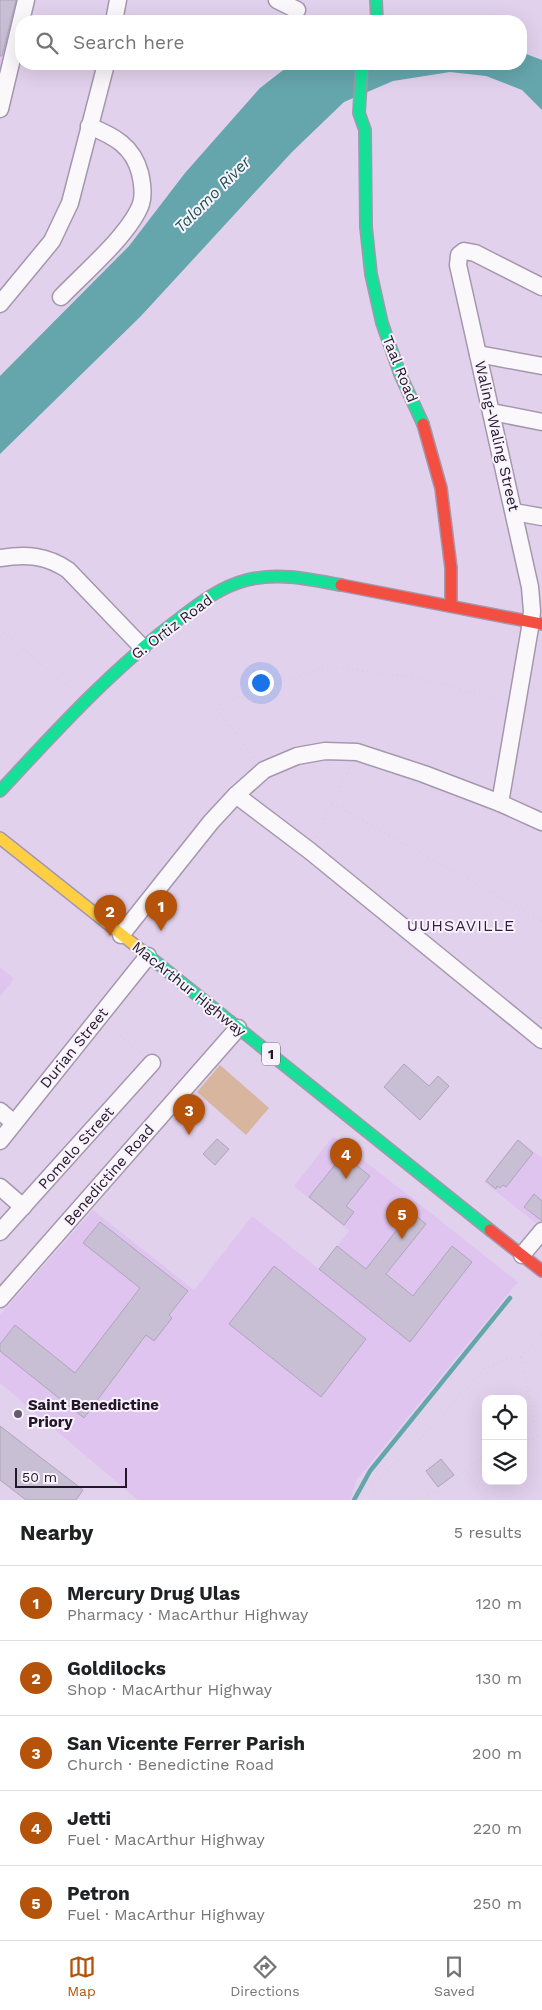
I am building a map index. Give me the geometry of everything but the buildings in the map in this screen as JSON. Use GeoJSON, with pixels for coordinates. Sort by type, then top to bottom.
{"type":"FeatureCollection","features":[{"type":"Feature","properties":{"kind":"main road","name":"Taal Road"},"geometry":{"type":"LineString","coordinates":[[362,70],[359,113],[365,130],[366,227],[370,274],[382,323],[400,374],[422,422],[440,488],[450,568],[451,606]]}},
{"type":"Feature","properties":{"kind":"main road","name":"Taal Road"},"geometry":{"type":"LineString","coordinates":[[365,130],[372,114]]}},
{"type":"Feature","properties":{"kind":"main road","name":"G. Ortiz Road"},"geometry":{"type":"LineString","coordinates":[[0,791],[83,700],[142,648],[200,602],[230,586],[274,575],[295,576],[536,623]]}},
{"type":"Feature","properties":{"kind":"main road","name":"MacArthur Highway"},"geometry":{"type":"LineString","coordinates":[[0,838],[542,1271]]}},
{"type":"Feature","properties":{"kind":"street"},"geometry":{"type":"LineString","coordinates":[[22,15],[26,0]]}},
{"type":"Feature","properties":{"kind":"street"},"geometry":{"type":"LineString","coordinates":[[115,15],[118,0]]}},
{"type":"Feature","properties":{"kind":"street"},"geometry":{"type":"LineString","coordinates":[[277,0],[297,10]]}},
{"type":"Feature","properties":{"kind":"street"},"geometry":{"type":"LineString","coordinates":[[0,109],[15,46]]}},
{"type":"Feature","properties":{"kind":"street"},"geometry":{"type":"LineString","coordinates":[[0,304],[52,242],[70,204],[104,70]]}},
{"type":"Feature","properties":{"kind":"street"},"geometry":{"type":"LineString","coordinates":[[61,297],[127,228],[142,203],[142,182],[137,162],[126,146],[112,135],[89,126]]}},
{"type":"Feature","properties":{"kind":"street","name":"Waling-Waling Street"},"geometry":{"type":"LineString","coordinates":[[500,803],[516,705],[536,623],[514,512],[458,265],[460,252],[464,250],[475,253],[542,287]]}},
{"type":"Feature","properties":{"kind":"street"},"geometry":{"type":"LineString","coordinates":[[478,354],[542,366]]}},
{"type":"Feature","properties":{"kind":"street"},"geometry":{"type":"LineString","coordinates":[[492,412],[542,422]]}},
{"type":"Feature","properties":{"kind":"street"},"geometry":{"type":"LineString","coordinates":[[514,512],[542,517]]}},
{"type":"Feature","properties":{"kind":"street"},"geometry":{"type":"LineString","coordinates":[[0,558],[26,555],[43,557],[57,562],[68,570],[142,648]]}},
{"type":"Feature","properties":{"kind":"street"},"geometry":{"type":"LineString","coordinates":[[121,935],[205,830],[236,795],[264,770],[282,761],[311,753],[342,750],[357,752],[424,774],[500,803],[542,822]]}},
{"type":"Feature","properties":{"kind":"street"},"geometry":{"type":"LineString","coordinates":[[236,795],[310,851],[542,1040]]}},
{"type":"Feature","properties":{"kind":"street","name":"Durian Street"},"geometry":{"type":"LineString","coordinates":[[0,1141],[148,956]]}},
{"type":"Feature","properties":{"kind":"street","name":"Benedictine Road"},"geometry":{"type":"LineString","coordinates":[[0,1299],[238,1028]]}},
{"type":"Feature","properties":{"kind":"street","name":"Pomelo Street"},"geometry":{"type":"LineString","coordinates":[[0,1232],[152,1063]]}},
{"type":"Feature","properties":{"kind":"street"},"geometry":{"type":"LineString","coordinates":[[0,1111],[14,1123]]}},
{"type":"Feature","properties":{"kind":"street"},"geometry":{"type":"LineString","coordinates":[[0,1187],[23,1206]]}},
{"type":"Feature","properties":{"kind":"street"},"geometry":{"type":"LineString","coordinates":[[522,1255],[542,1231]]}},
{"type":"Feature","properties":{"kind":"path"},"geometry":{"type":"LineString","coordinates":[[0,629],[83,700]]}},
{"type":"Feature","properties":{"kind":"path"},"geometry":{"type":"LineString","coordinates":[[264,770],[214,706],[326,666],[425,679],[516,705]]}},
{"type":"Feature","properties":{"kind":"path"},"geometry":{"type":"LineString","coordinates":[[310,851],[357,752]]}},
{"type":"Feature","properties":{"kind":"path"},"geometry":{"type":"LineString","coordinates":[[332,803],[542,921]]}},
{"type":"Feature","properties":{"kind":"path"},"geometry":{"type":"LineString","coordinates":[[100,1016],[152,1063]]}},
{"type":"Feature","properties":{"kind":"path"},"geometry":{"type":"LineString","coordinates":[[387,1500],[370,1486],[415,1445],[484,1369],[494,1363],[521,1357],[542,1334]]}},
{"type":"Feature","properties":{"kind":"path"},"geometry":{"type":"LineString","coordinates":[[521,1357],[538,1438]]}},
{"type":"Feature","properties":{"kind":"path"},"geometry":{"type":"LineString","coordinates":[[527,1440],[542,1437]]}},
{"type":"Feature","properties":{"kind":"path"},"geometry":{"type":"LineString","coordinates":[[414,1500],[440,1491],[482,1457]]}},
{"type":"Feature","properties":{"kind":"path"},"geometry":{"type":"LineString","coordinates":[[465,1470],[487,1500]]}},
{"type":"Feature","properties":{"kind":"shaded area"},"geometry":{"type":"Polygon","coordinates":[[[0,0],[22,0],[18,15],[15,15],[15,28],[0,87],[0,0]]]}},
{"type":"Feature","properties":{"kind":"shaded area"},"geometry":{"type":"Polygon","coordinates":[[[0,967],[14,979],[0,996],[0,967]]]}},
{"type":"Feature","properties":{"kind":"shaded area"},"geometry":{"type":"Polygon","coordinates":[[[220,1065],[269,1108],[246,1135],[197,1092],[220,1065]]]}},
{"type":"Feature","properties":{"kind":"shaded area"},"geometry":{"type":"Polygon","coordinates":[[[333,1136],[518,1282],[356,1481],[350,1500],[138,1500],[0,1383],[0,1315],[93,1210],[194,1290],[252,1216],[319,1269],[349,1231],[294,1186],[333,1136]]]}},
{"type":"Feature","properties":{"kind":"shaded area"},"geometry":{"type":"Polygon","coordinates":[[[518,1139],[542,1158],[542,1219],[538,1225],[484,1182],[518,1139]]]}},
{"type":"Feature","properties":{"kind":"water","name":"Talomo River"},"geometry":{"type":"Polygon","coordinates":[[[527,54],[542,60],[542,110],[522,90],[486,76],[450,72],[393,81],[344,102],[292,152],[141,316],[0,454],[0,376],[129,246],[185,173],[260,88],[283,70],[527,70],[527,54]]]}},
{"type":"Feature","properties":{"kind":"waterway"},"geometry":{"type":"LineString","coordinates":[[354,1500],[370,1471],[510,1298]]}},
{"type":"Feature","properties":{"kind":"traffic: fast"},"geometry":{"type":"LineString","coordinates":[[376,0],[377,15]]}},
{"type":"Feature","properties":{"kind":"traffic: fast"},"geometry":{"type":"LineString","coordinates":[[362,70],[359,113],[365,130],[366,227],[371,274],[382,323],[400,374],[423,424]]}},
{"type":"Feature","properties":{"kind":"traffic: fast"},"geometry":{"type":"LineString","coordinates":[[0,791],[106,681],[151,641],[209,597],[237,583],[259,578],[294,577],[341,585]]}},
{"type":"Feature","properties":{"kind":"traffic: fast"},"geometry":{"type":"LineString","coordinates":[[141,950],[490,1230]]}},
{"type":"Feature","properties":{"kind":"traffic: slow"},"geometry":{"type":"LineString","coordinates":[[0,838],[141,950]]}},
{"type":"Feature","properties":{"kind":"traffic: jam"},"geometry":{"type":"LineString","coordinates":[[423,424],[441,488],[451,568],[451,606]]}},
{"type":"Feature","properties":{"kind":"traffic: jam"},"geometry":{"type":"LineString","coordinates":[[341,585],[542,624]]}},
{"type":"Feature","properties":{"kind":"traffic: jam"},"geometry":{"type":"LineString","coordinates":[[490,1230],[542,1271]]}},
{"type":"Feature","properties":{"kind":"place","name":"Mercury Drug Ulas"},"geometry":{"type":"Point","coordinates":[161,931]}},
{"type":"Feature","properties":{"kind":"place","name":"Goldilocks"},"geometry":{"type":"Point","coordinates":[110,936]}},
{"type":"Feature","properties":{"kind":"place","name":"San Vicente Ferrer Parish"},"geometry":{"type":"Point","coordinates":[189,1135]}},
{"type":"Feature","properties":{"kind":"place","name":"Jetti"},"geometry":{"type":"Point","coordinates":[346,1179]}},
{"type":"Feature","properties":{"kind":"place","name":"Petron"},"geometry":{"type":"Point","coordinates":[402,1239]}},
{"type":"Feature","properties":{"kind":"place","name":"Saint Benedictine Priory"},"geometry":{"type":"Point","coordinates":[18,1414]}},
{"type":"Feature","properties":{"kind":"district","name":"UUHSAVILLE"},"geometry":{"type":"Point","coordinates":[461,925]}}]}
